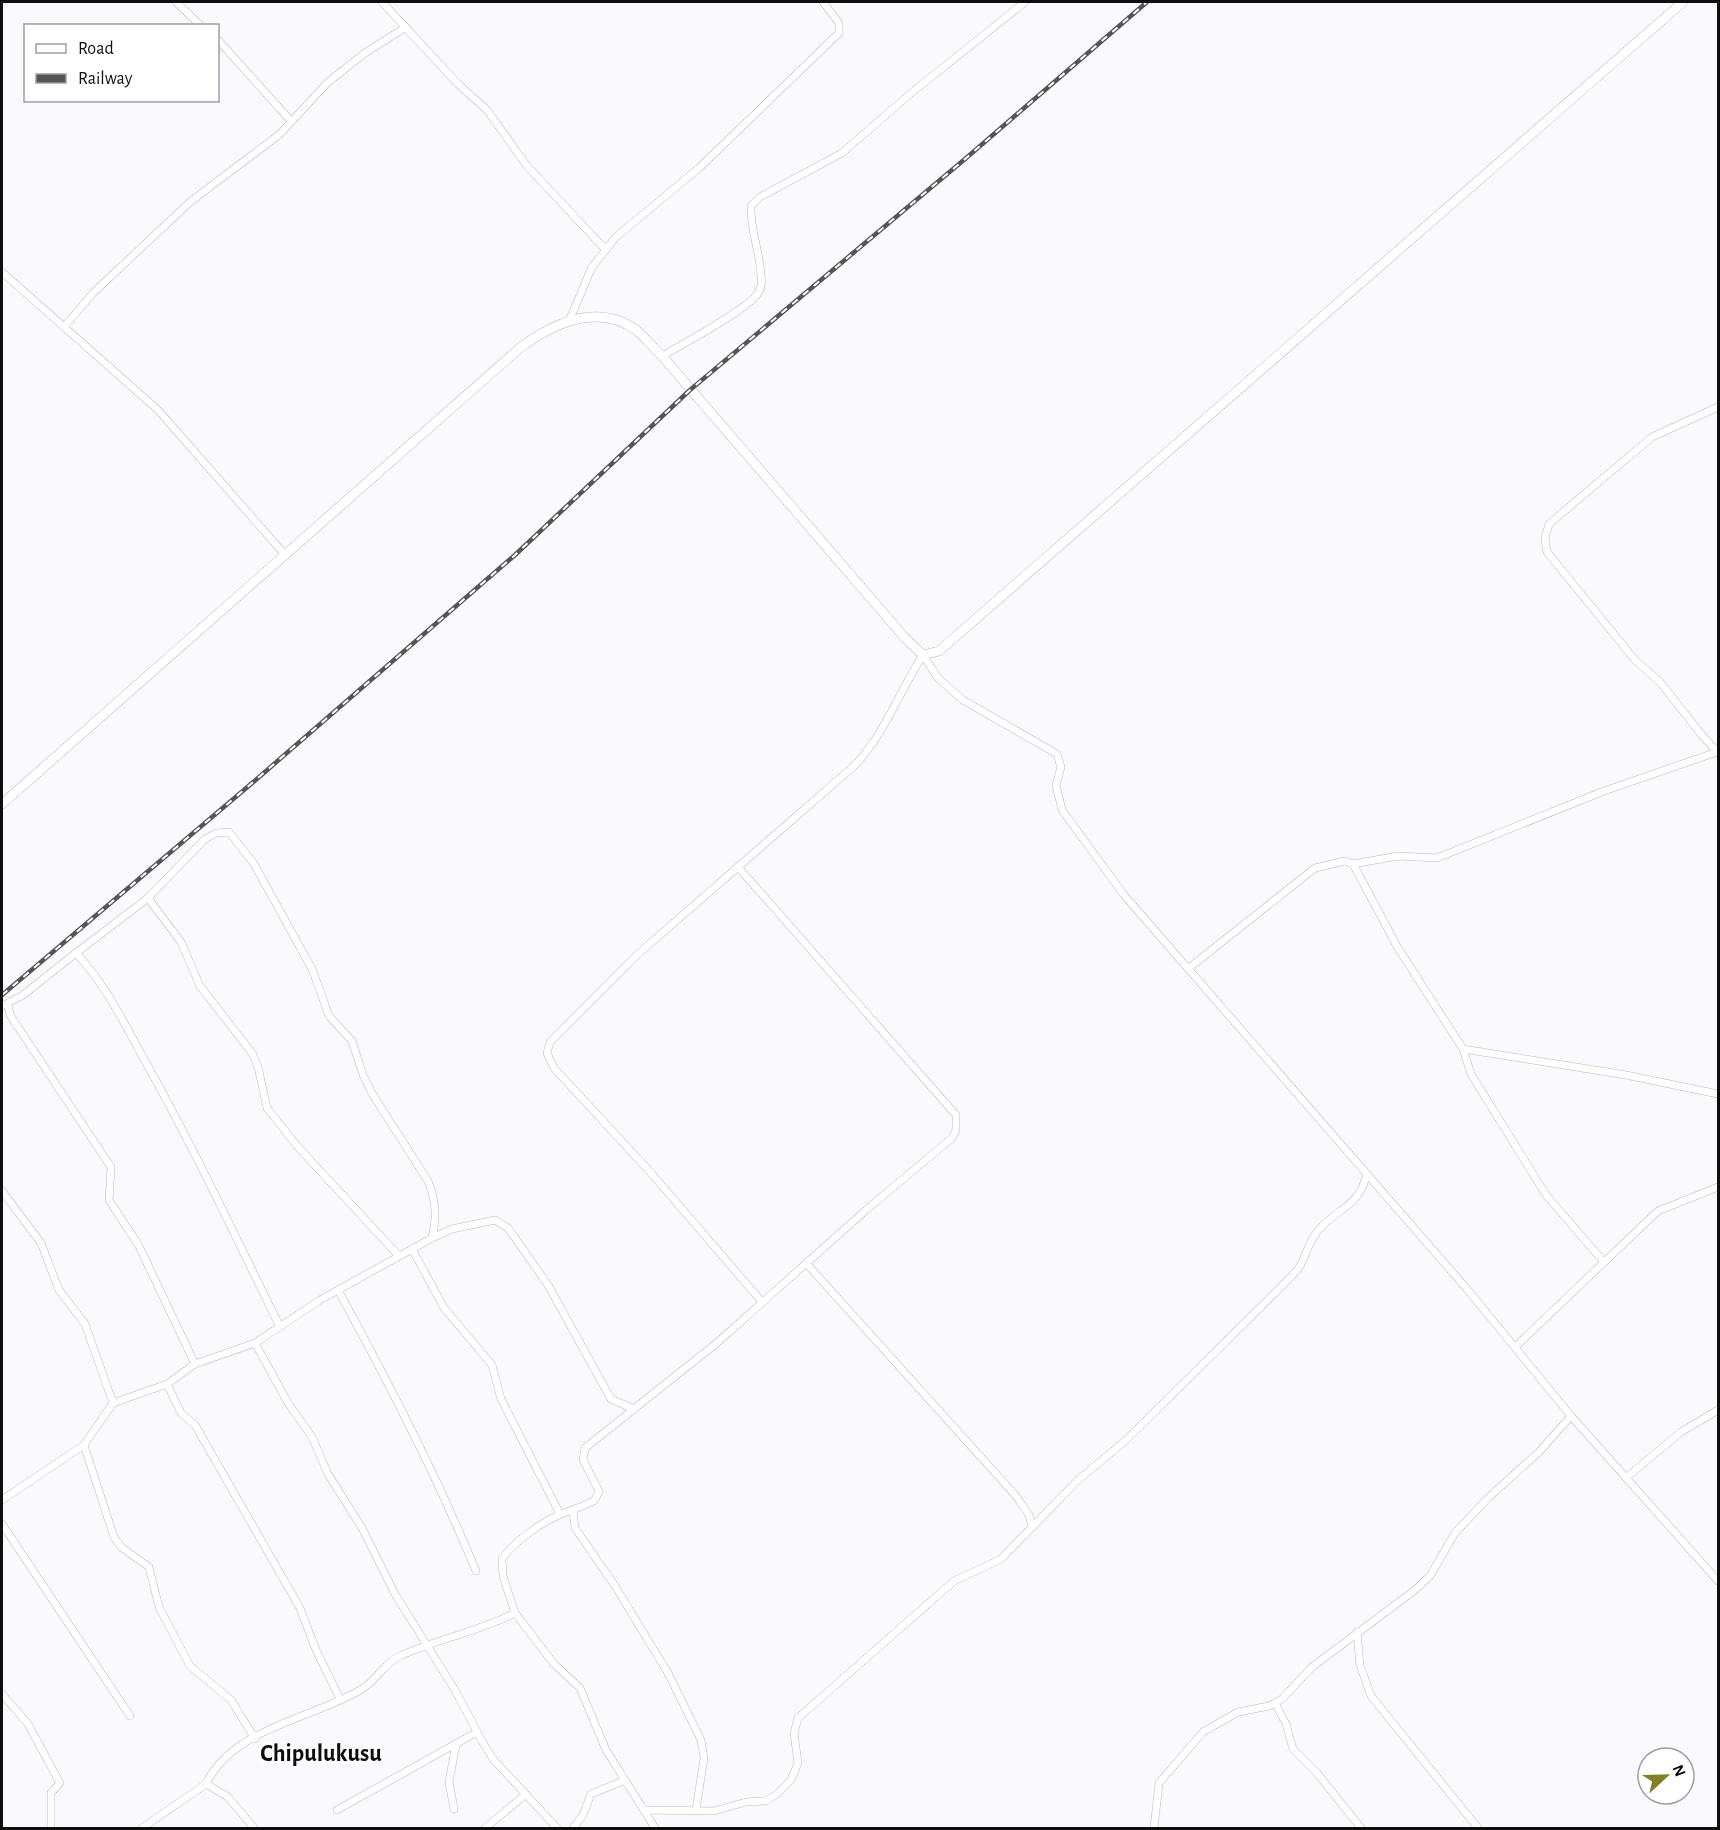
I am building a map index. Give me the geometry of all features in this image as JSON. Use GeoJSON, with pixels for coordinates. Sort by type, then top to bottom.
{"type":"FeatureCollection","features":[{"type":"Feature","properties":{"kind":"street"},"geometry":{"type":"LineString","coordinates":[[176,2],[199,24]]}},
{"type":"Feature","properties":{"kind":"street"},"geometry":{"type":"LineString","coordinates":[[382,2],[458,84],[487,110],[527,165],[605,249]]}},
{"type":"Feature","properties":{"kind":"street"},"geometry":{"type":"LineString","coordinates":[[569,321],[592,267],[616,237],[699,168],[839,33],[839,23],[823,2]]}},
{"type":"Feature","properties":{"kind":"street"},"geometry":{"type":"LineString","coordinates":[[662,356],[721,322],[757,295],[761,286],[761,273],[750,219],[751,206],[760,197],[842,153],[910,94],[1025,2]]}},
{"type":"Feature","properties":{"kind":"street"},"geometry":{"type":"LineString","coordinates":[[762,1302],[652,1174],[554,1068],[547,1053],[550,1042],[638,954],[868,751],[889,720],[906,682],[923,655],[939,651],[953,640],[1167,450],[1683,2]]}},
{"type":"Feature","properties":{"kind":"street"},"geometry":{"type":"LineString","coordinates":[[64,327],[93,293],[190,202],[280,134],[328,82],[365,53],[406,27]]}},
{"type":"Feature","properties":{"kind":"street"},"geometry":{"type":"LineString","coordinates":[[219,41],[291,121]]}},
{"type":"Feature","properties":{"kind":"street"},"geometry":{"type":"LineString","coordinates":[[2,272],[158,410],[286,556]]}},
{"type":"Feature","properties":{"kind":"street"},"geometry":{"type":"LineString","coordinates":[[2,804],[521,347],[541,332],[569,321],[595,317],[617,321],[636,331],[662,356],[894,627],[923,655],[938,678],[963,700],[1057,754],[1061,766],[1056,785],[1062,810],[1124,895],[1190,968],[1289,1087],[1368,1174],[1516,1346],[1571,1416],[1719,1581]]}},
{"type":"Feature","properties":{"kind":"street"},"geometry":{"type":"LineString","coordinates":[[1190,968],[1315,868],[1345,861],[1353,864],[1398,856],[1437,858],[1604,791],[1718,752],[1688,719],[1673,697],[1635,660],[1547,552],[1545,538],[1549,524],[1632,451],[1652,437],[1719,407]]}},
{"type":"Feature","properties":{"kind":"street"},"geometry":{"type":"LineString","coordinates":[[195,1364],[139,1246],[109,1200],[111,1167],[5,1006],[148,898],[205,839],[223,831],[229,832],[254,864],[302,949],[320,988],[329,1016],[352,1041],[363,1075],[373,1095],[428,1181],[436,1220],[432,1238]]}},
{"type":"Feature","properties":{"kind":"street"},"geometry":{"type":"LineString","coordinates":[[1353,864],[1398,948],[1463,1049],[1471,1074],[1545,1196],[1603,1261]]}},
{"type":"Feature","properties":{"kind":"street"},"geometry":{"type":"LineString","coordinates":[[655,1828],[623,1781],[606,1750],[580,1688],[554,1664],[515,1613],[502,1576],[502,1559],[540,1527],[560,1514],[573,1511],[599,1497],[595,1480],[583,1460],[585,1448],[762,1302],[952,1138],[957,1122],[956,1115],[738,867]]}},
{"type":"Feature","properties":{"kind":"street"},"geometry":{"type":"LineString","coordinates":[[148,898],[181,942],[200,986],[252,1053],[258,1067],[267,1108],[298,1147],[399,1256]]}},
{"type":"Feature","properties":{"kind":"street"},"geometry":{"type":"LineString","coordinates":[[76,953],[104,988],[165,1097],[280,1327]]}},
{"type":"Feature","properties":{"kind":"street"},"geometry":{"type":"LineString","coordinates":[[1463,1049],[1626,1075],[1719,1094]]}},
{"type":"Feature","properties":{"kind":"street"},"geometry":{"type":"LineString","coordinates":[[644,1810],[714,1811],[746,1802],[766,1801],[777,1794],[790,1780],[798,1763],[794,1732],[798,1718],[954,1581],[1000,1560],[1077,1480],[1125,1441],[1220,1350],[1281,1287],[1299,1267],[1315,1235],[1325,1223],[1345,1211],[1357,1199],[1364,1188],[1368,1174]]}},
{"type":"Feature","properties":{"kind":"street"},"geometry":{"type":"LineString","coordinates":[[1516,1346],[1658,1211],[1719,1187]]}},
{"type":"Feature","properties":{"kind":"street"},"geometry":{"type":"LineString","coordinates":[[2,1191],[41,1243],[59,1290],[85,1324],[113,1403]]}},
{"type":"Feature","properties":{"kind":"street"},"geometry":{"type":"LineString","coordinates":[[2,1500],[84,1445],[113,1403],[167,1384],[195,1364],[255,1342],[338,1290],[432,1238],[452,1229],[495,1220],[502,1222],[548,1285],[610,1399],[634,1409]]}},
{"type":"Feature","properties":{"kind":"street"},"geometry":{"type":"LineString","coordinates":[[412,1249],[444,1308],[492,1365],[501,1399],[560,1514]]}},
{"type":"Feature","properties":{"kind":"street"},"geometry":{"type":"LineString","coordinates":[[806,1263],[1025,1506],[1032,1527]]}},
{"type":"Feature","properties":{"kind":"street"},"geometry":{"type":"LineString","coordinates":[[338,1290],[404,1410],[476,1571]]}},
{"type":"Feature","properties":{"kind":"street"},"geometry":{"type":"LineString","coordinates":[[255,1342],[288,1403],[312,1437],[328,1474],[362,1528],[395,1594],[428,1645],[493,1759],[557,1828]]}},
{"type":"Feature","properties":{"kind":"street"},"geometry":{"type":"LineString","coordinates":[[167,1384],[181,1413],[195,1425],[300,1608],[316,1650],[340,1699]]}},
{"type":"Feature","properties":{"kind":"street"},"geometry":{"type":"LineString","coordinates":[[1627,1477],[1681,1432],[1719,1410]]}},
{"type":"Feature","properties":{"kind":"street"},"geometry":{"type":"LineString","coordinates":[[1154,1828],[1159,1783],[1186,1750],[1219,1721],[1245,1710],[1275,1703],[1293,1689],[1312,1666],[1398,1604],[1430,1576],[1455,1533],[1488,1498],[1539,1452],[1571,1416]]}},
{"type":"Feature","properties":{"kind":"street"},"geometry":{"type":"LineString","coordinates":[[84,1445],[114,1537],[121,1547],[149,1567],[159,1607],[190,1666],[231,1700],[255,1739]]}},
{"type":"Feature","properties":{"kind":"street"},"geometry":{"type":"LineString","coordinates":[[573,1511],[575,1528],[615,1586],[668,1673],[702,1740],[704,1758],[696,1810]]}},
{"type":"Feature","properties":{"kind":"street"},"geometry":{"type":"LineString","coordinates":[[2,1524],[130,1716]]}},
{"type":"Feature","properties":{"kind":"street"},"geometry":{"type":"LineString","coordinates":[[142,1828],[206,1784],[219,1762],[297,1716],[340,1699],[372,1682],[392,1660],[428,1645],[478,1631],[515,1613]]}},
{"type":"Feature","properties":{"kind":"street"},"geometry":{"type":"LineString","coordinates":[[1357,1632],[1359,1665],[1371,1696],[1478,1828]]}},
{"type":"Feature","properties":{"kind":"street"},"geometry":{"type":"LineString","coordinates":[[2,1694],[28,1724],[60,1783],[51,1793],[51,1828]]}},
{"type":"Feature","properties":{"kind":"street"},"geometry":{"type":"LineString","coordinates":[[1275,1703],[1286,1724],[1293,1749],[1317,1773],[1361,1828]]}},
{"type":"Feature","properties":{"kind":"street"},"geometry":{"type":"LineString","coordinates":[[337,1810],[477,1732]]}},
{"type":"Feature","properties":{"kind":"street"},"geometry":{"type":"LineString","coordinates":[[454,1809],[449,1782],[456,1744]]}},
{"type":"Feature","properties":{"kind":"street"},"geometry":{"type":"LineString","coordinates":[[573,1828],[583,1815],[591,1794],[623,1781]]}},
{"type":"Feature","properties":{"kind":"street"},"geometry":{"type":"LineString","coordinates":[[206,1784],[228,1797],[254,1828]]}},
{"type":"Feature","properties":{"kind":"street"},"geometry":{"type":"LineString","coordinates":[[485,1828],[525,1795]]}},
{"type":"Feature","properties":{"kind":"railway"},"geometry":{"type":"LineString","coordinates":[[2,995],[251,784],[515,555],[690,390],[965,159],[1147,2]]}},
{"type":"Feature","properties":{"kind":"district","name":"Chipulukusu"},"geometry":{"type":"Point","coordinates":[321,1754]}}]}
